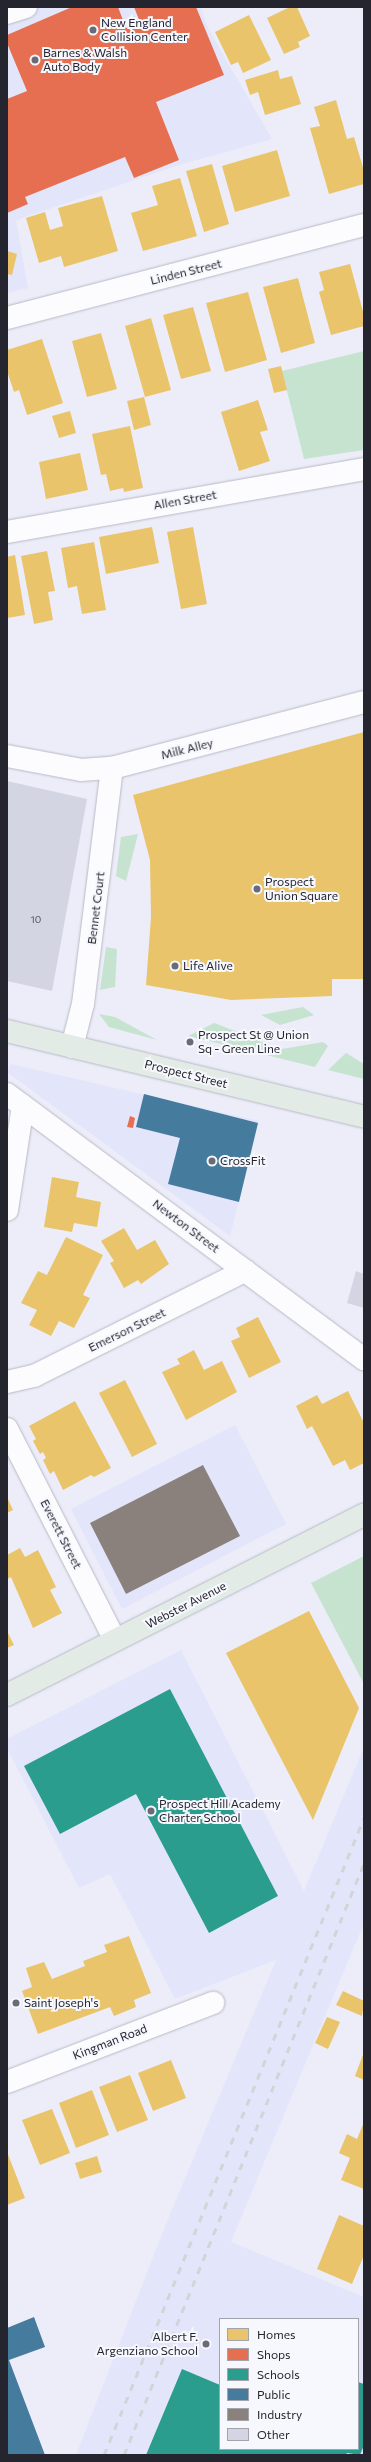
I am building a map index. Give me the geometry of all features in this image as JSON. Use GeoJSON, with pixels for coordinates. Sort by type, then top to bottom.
{"type":"FeatureCollection","features":[{"type":"Feature","properties":{"kind":"main road","name":"Prospect Street"},"geometry":{"type":"LineString","coordinates":[[7,1031],[364,1117]]}},
{"type":"Feature","properties":{"kind":"main road","name":"Webster Avenue"},"geometry":{"type":"LineString","coordinates":[[7,1695],[364,1515]]}},
{"type":"Feature","properties":{"kind":"street"},"geometry":{"type":"LineString","coordinates":[[7,13],[26,7]]}},
{"type":"Feature","properties":{"kind":"street","name":"Linden Street"},"geometry":{"type":"LineString","coordinates":[[7,318],[364,226]]}},
{"type":"Feature","properties":{"kind":"street","name":"Allen Street"},"geometry":{"type":"LineString","coordinates":[[7,532],[364,469]]}},
{"type":"Feature","properties":{"kind":"street","name":"Milk Alley"},"geometry":{"type":"LineString","coordinates":[[7,756],[81,770],[112,768],[364,702]]}},
{"type":"Feature","properties":{"kind":"street","name":"Bennet Court"},"geometry":{"type":"LineString","coordinates":[[72,1047],[83,1004],[112,768]]}},
{"type":"Feature","properties":{"kind":"street"},"geometry":{"type":"LineString","coordinates":[[7,1210],[15,1100]]}},
{"type":"Feature","properties":{"kind":"street","name":"Newton Street"},"geometry":{"type":"LineString","coordinates":[[15,1100],[364,1359]]}},
{"type":"Feature","properties":{"kind":"street","name":"Emerson Street"},"geometry":{"type":"LineString","coordinates":[[7,1382],[34,1376],[245,1271]]}},
{"type":"Feature","properties":{"kind":"street","name":"Everett Street"},"geometry":{"type":"LineString","coordinates":[[7,1429],[115,1640]]}},
{"type":"Feature","properties":{"kind":"street","name":"Kingman Road"},"geometry":{"type":"LineString","coordinates":[[7,2082],[213,2003]]}},
{"type":"Feature","properties":{"kind":"shaded area"},"geometry":{"type":"Polygon","coordinates":[[[7,7],[200,7],[209,30],[272,139],[182,164],[16,220],[28,288],[7,293],[7,7]]]}},
{"type":"Feature","properties":{"kind":"shaded area"},"geometry":{"type":"Polygon","coordinates":[[[11,1064],[259,1121],[230,1236],[7,1072],[11,1064]]]}},
{"type":"Feature","properties":{"kind":"shaded area"},"geometry":{"type":"Polygon","coordinates":[[[235,1425],[286,1524],[122,1609],[71,1509],[235,1425]]]}},
{"type":"Feature","properties":{"kind":"shaded area"},"geometry":{"type":"Polygon","coordinates":[[[181,1650],[304,1891],[364,1747],[364,1923],[231,2242],[364,2297],[364,2455],[76,2455],[164,2229],[276,1960],[175,1999],[110,1874],[79,1888],[7,1748],[7,1739],[181,1650]]]}},
{"type":"Feature","properties":{"kind":"green space"},"geometry":{"type":"Polygon","coordinates":[[[364,351],[364,450],[304,459],[282,371],[364,351]]]}},
{"type":"Feature","properties":{"kind":"green space"},"geometry":{"type":"Polygon","coordinates":[[[138,834],[126,881],[116,876],[121,837],[138,834]]]}},
{"type":"Feature","properties":{"kind":"green space"},"geometry":{"type":"Polygon","coordinates":[[[106,947],[117,949],[115,987],[100,990],[106,947]]]}},
{"type":"Feature","properties":{"kind":"green space"},"geometry":{"type":"Polygon","coordinates":[[[303,1007],[314,1015],[280,1025],[261,1015],[303,1007]]]}},
{"type":"Feature","properties":{"kind":"green space"},"geometry":{"type":"Polygon","coordinates":[[[99,1014],[115,1017],[157,1040],[109,1027],[99,1014]]]}},
{"type":"Feature","properties":{"kind":"green space"},"geometry":{"type":"Polygon","coordinates":[[[214,1023],[251,1037],[232,1042],[256,1039],[276,1050],[323,1042],[328,1046],[315,1067],[188,1036],[214,1023]]]}},
{"type":"Feature","properties":{"kind":"green space"},"geometry":{"type":"Polygon","coordinates":[[[346,1053],[364,1064],[364,1079],[328,1070],[346,1053]]]}},
{"type":"Feature","properties":{"kind":"green space"},"geometry":{"type":"Polygon","coordinates":[[[364,1556],[364,1684],[311,1583],[364,1556]]]}},
{"type":"Feature","properties":{"kind":"building: Homes"},"geometry":{"type":"Polygon","coordinates":[[[290,7],[297,7],[310,36],[298,42],[300,47],[284,54],[267,18],[290,7]]]}},
{"type":"Feature","properties":{"kind":"building: Homes"},"geometry":{"type":"Polygon","coordinates":[[[249,15],[271,60],[243,73],[238,62],[231,65],[215,32],[249,15]]]}},
{"type":"Feature","properties":{"kind":"building: Homes"},"geometry":{"type":"Polygon","coordinates":[[[278,70],[280,79],[292,76],[301,104],[265,115],[258,92],[250,95],[245,80],[278,70]]]}},
{"type":"Feature","properties":{"kind":"building: Homes"},"geometry":{"type":"Polygon","coordinates":[[[336,100],[347,139],[354,137],[364,171],[364,184],[329,194],[310,128],[320,126],[314,107],[336,100]]]}},
{"type":"Feature","properties":{"kind":"building: Homes"},"geometry":{"type":"Polygon","coordinates":[[[277,150],[290,196],[235,212],[222,166],[277,150]]]}},
{"type":"Feature","properties":{"kind":"building: Homes"},"geometry":{"type":"Polygon","coordinates":[[[212,164],[229,224],[204,232],[186,171],[212,164]]]}},
{"type":"Feature","properties":{"kind":"building: Homes"},"geometry":{"type":"Polygon","coordinates":[[[180,178],[197,236],[143,251],[131,213],[158,205],[152,186],[180,178]]]}},
{"type":"Feature","properties":{"kind":"building: Homes"},"geometry":{"type":"Polygon","coordinates":[[[102,196],[118,251],[64,267],[61,256],[39,263],[26,218],[45,212],[50,230],[63,226],[58,208],[102,196]]]}},
{"type":"Feature","properties":{"kind":"building: Homes"},"geometry":{"type":"Polygon","coordinates":[[[7,251],[17,254],[12,275],[7,274],[7,251]]]}},
{"type":"Feature","properties":{"kind":"building: Homes"},"geometry":{"type":"Polygon","coordinates":[[[350,264],[364,315],[364,326],[331,335],[319,292],[324,290],[319,272],[350,264]]]}},
{"type":"Feature","properties":{"kind":"building: Homes"},"geometry":{"type":"Polygon","coordinates":[[[298,278],[315,343],[281,353],[263,287],[298,278]]]}},
{"type":"Feature","properties":{"kind":"building: Homes"},"geometry":{"type":"Polygon","coordinates":[[[248,292],[267,360],[225,372],[206,303],[248,292]]]}},
{"type":"Feature","properties":{"kind":"building: Homes"},"geometry":{"type":"Polygon","coordinates":[[[193,307],[211,371],[181,379],[163,315],[193,307]]]}},
{"type":"Feature","properties":{"kind":"building: Homes"},"geometry":{"type":"Polygon","coordinates":[[[151,318],[171,390],[145,397],[125,326],[151,318]]]}},
{"type":"Feature","properties":{"kind":"building: Homes"},"geometry":{"type":"Polygon","coordinates":[[[101,333],[117,389],[87,397],[72,341],[101,333]]]}},
{"type":"Feature","properties":{"kind":"building: Homes"},"geometry":{"type":"Polygon","coordinates":[[[42,339],[63,403],[27,415],[19,390],[14,392],[7,371],[7,350],[42,339]]]}},
{"type":"Feature","properties":{"kind":"building: Homes"},"geometry":{"type":"Polygon","coordinates":[[[281,366],[287,390],[274,393],[268,369],[281,366]]]}},
{"type":"Feature","properties":{"kind":"building: Homes"},"geometry":{"type":"Polygon","coordinates":[[[144,397],[151,425],[134,430],[127,401],[144,397]]]}},
{"type":"Feature","properties":{"kind":"building: Homes"},"geometry":{"type":"Polygon","coordinates":[[[258,400],[268,430],[260,432],[270,461],[239,471],[221,412],[258,400]]]}},
{"type":"Feature","properties":{"kind":"building: Homes"},"geometry":{"type":"Polygon","coordinates":[[[70,411],[76,433],[59,438],[52,416],[70,411]]]}},
{"type":"Feature","properties":{"kind":"building: Homes"},"geometry":{"type":"Polygon","coordinates":[[[130,426],[143,488],[124,492],[123,488],[110,491],[106,474],[101,475],[92,434],[130,426]]]}},
{"type":"Feature","properties":{"kind":"building: Homes"},"geometry":{"type":"Polygon","coordinates":[[[80,453],[88,490],[46,499],[39,462],[80,453]]]}},
{"type":"Feature","properties":{"kind":"building: Homes"},"geometry":{"type":"Polygon","coordinates":[[[152,527],[159,563],[106,574],[99,537],[152,527]]]}},
{"type":"Feature","properties":{"kind":"building: Homes"},"geometry":{"type":"Polygon","coordinates":[[[193,527],[207,604],[181,609],[167,532],[193,527]]]}},
{"type":"Feature","properties":{"kind":"building: Homes"},"geometry":{"type":"Polygon","coordinates":[[[94,542],[106,610],[82,614],[77,586],[68,588],[61,548],[94,542]]]}},
{"type":"Feature","properties":{"kind":"building: Homes"},"geometry":{"type":"Polygon","coordinates":[[[47,551],[55,591],[48,592],[53,620],[34,624],[21,556],[47,551]]]}},
{"type":"Feature","properties":{"kind":"building: Homes"},"geometry":{"type":"Polygon","coordinates":[[[15,555],[25,615],[7,618],[7,557],[15,555]]]}},
{"type":"Feature","properties":{"kind":"building: Homes","name":"Prospect Union Square"},"geometry":{"type":"Polygon","coordinates":[[[364,732],[364,979],[332,979],[332,996],[231,1000],[146,985],[151,917],[150,860],[133,795],[364,732]]]}},
{"type":"Feature","properties":{"kind":"building: Homes"},"geometry":{"type":"Polygon","coordinates":[[[52,1177],[79,1182],[76,1197],[101,1202],[97,1227],[74,1223],[72,1232],[44,1227],[52,1177]]]}},
{"type":"Feature","properties":{"kind":"building: Homes"},"geometry":{"type":"Polygon","coordinates":[[[124,1228],[137,1250],[155,1240],[169,1264],[141,1284],[138,1280],[124,1288],[110,1263],[114,1261],[101,1241],[124,1228]]]}},
{"type":"Feature","properties":{"kind":"building: Homes"},"geometry":{"type":"Polygon","coordinates":[[[66,1237],[103,1255],[83,1295],[90,1298],[74,1328],[59,1321],[51,1336],[29,1325],[37,1310],[21,1303],[38,1271],[47,1275],[66,1237]]]}},
{"type":"Feature","properties":{"kind":"building: Homes"},"geometry":{"type":"Polygon","coordinates":[[[258,1317],[281,1362],[249,1378],[231,1341],[240,1337],[236,1328],[258,1317]]]}},
{"type":"Feature","properties":{"kind":"building: Homes"},"geometry":{"type":"Polygon","coordinates":[[[194,1350],[204,1370],[222,1361],[237,1392],[186,1420],[162,1372],[180,1364],[177,1359],[194,1350]]]}},
{"type":"Feature","properties":{"kind":"building: Homes"},"geometry":{"type":"Polygon","coordinates":[[[125,1380],[157,1444],[132,1457],[99,1393],[125,1380]]]}},
{"type":"Feature","properties":{"kind":"building: Homes"},"geometry":{"type":"Polygon","coordinates":[[[348,1391],[364,1423],[364,1463],[350,1470],[345,1460],[333,1466],[312,1426],[307,1429],[296,1406],[317,1395],[322,1404],[348,1391]]]}},
{"type":"Feature","properties":{"kind":"building: Homes"},"geometry":{"type":"Polygon","coordinates":[[[75,1401],[111,1468],[94,1477],[91,1475],[63,1490],[54,1471],[50,1474],[43,1460],[46,1458],[43,1452],[40,1454],[33,1441],[36,1439],[29,1426],[75,1401]]]}},
{"type":"Feature","properties":{"kind":"building: Homes"},"geometry":{"type":"Polygon","coordinates":[[[7,1497],[13,1510],[7,1513],[7,1497]]]}},
{"type":"Feature","properties":{"kind":"building: Homes"},"geometry":{"type":"Polygon","coordinates":[[[20,1548],[25,1557],[38,1550],[56,1587],[50,1590],[62,1613],[33,1628],[11,1577],[7,1579],[7,1555],[20,1548]]]}},
{"type":"Feature","properties":{"kind":"building: Homes"},"geometry":{"type":"Polygon","coordinates":[[[309,1611],[359,1708],[313,1820],[226,1653],[309,1611]]]}},
{"type":"Feature","properties":{"kind":"building: Homes"},"geometry":{"type":"Polygon","coordinates":[[[7,1631],[14,1645],[7,1648],[7,1631]]]}},
{"type":"Feature","properties":{"kind":"building: Homes"},"geometry":{"type":"Polygon","coordinates":[[[129,1936],[151,1993],[134,2000],[136,2007],[114,2016],[110,2007],[38,2034],[22,1991],[32,1987],[26,1968],[44,1962],[52,1979],[85,1966],[83,1961],[107,1952],[104,1945],[129,1936]]]}},
{"type":"Feature","properties":{"kind":"building: Homes"},"geometry":{"type":"Polygon","coordinates":[[[343,1991],[364,2001],[362,2016],[336,2005],[343,1991]]]}},
{"type":"Feature","properties":{"kind":"building: Homes"},"geometry":{"type":"Polygon","coordinates":[[[327,2017],[340,2022],[328,2049],[315,2043],[327,2017]]]}},
{"type":"Feature","properties":{"kind":"building: Homes"},"geometry":{"type":"Polygon","coordinates":[[[364,2052],[364,2080],[355,2076],[364,2052]]]}},
{"type":"Feature","properties":{"kind":"building: Homes"},"geometry":{"type":"Polygon","coordinates":[[[171,2060],[186,2098],[153,2111],[138,2073],[171,2060]]]}},
{"type":"Feature","properties":{"kind":"building: Homes"},"geometry":{"type":"Polygon","coordinates":[[[130,2075],[148,2120],[117,2132],[99,2087],[130,2075]]]}},
{"type":"Feature","properties":{"kind":"building: Homes"},"geometry":{"type":"Polygon","coordinates":[[[92,2090],[109,2135],[76,2148],[59,2103],[92,2090]]]}},
{"type":"Feature","properties":{"kind":"building: Homes"},"geometry":{"type":"Polygon","coordinates":[[[52,2109],[70,2153],[40,2165],[22,2120],[52,2109]]]}},
{"type":"Feature","properties":{"kind":"building: Homes"},"geometry":{"type":"Polygon","coordinates":[[[364,2122],[364,2189],[341,2180],[350,2158],[339,2153],[347,2134],[357,2139],[364,2122]]]}},
{"type":"Feature","properties":{"kind":"building: Homes"},"geometry":{"type":"Polygon","coordinates":[[[7,2152],[25,2198],[7,2205],[7,2152]]]}},
{"type":"Feature","properties":{"kind":"building: Homes"},"geometry":{"type":"Polygon","coordinates":[[[97,2156],[102,2172],[80,2179],[75,2163],[97,2156]]]}},
{"type":"Feature","properties":{"kind":"building: Homes"},"geometry":{"type":"Polygon","coordinates":[[[339,2215],[364,2226],[364,2255],[352,2284],[317,2269],[339,2215]]]}},
{"type":"Feature","properties":{"kind":"building: Shops"},"geometry":{"type":"Polygon","coordinates":[[[72,7],[118,7],[126,28],[140,22],[134,7],[196,7],[224,75],[156,102],[179,160],[134,178],[125,157],[25,197],[28,204],[7,213],[7,99],[27,91],[7,43],[7,35],[72,7]]]}},
{"type":"Feature","properties":{"kind":"building: Shops"},"geometry":{"type":"Polygon","coordinates":[[[130,1116],[135,1118],[133,1128],[127,1127],[130,1116]]]}},
{"type":"Feature","properties":{"kind":"building: Schools"},"geometry":{"type":"Polygon","coordinates":[[[170,1689],[278,1896],[209,1933],[136,1794],[60,1834],[24,1766],[170,1689]]]}},
{"type":"Feature","properties":{"kind":"building: Schools"},"geometry":{"type":"Polygon","coordinates":[[[182,2369],[219,2385],[219,2450],[359,2450],[359,2382],[364,2384],[364,2445],[360,2455],[347,2453],[346,2455],[146,2455],[182,2369]]]}},
{"type":"Feature","properties":{"kind":"building: Public","name":"CrossFit"},"geometry":{"type":"Polygon","coordinates":[[[144,1094],[258,1123],[239,1202],[168,1184],[180,1138],[136,1127],[144,1094]]]}},
{"type":"Feature","properties":{"kind":"building: Public"},"geometry":{"type":"Polygon","coordinates":[[[34,2317],[45,2347],[9,2360],[45,2455],[7,2455],[7,2328],[34,2317]]]}},
{"type":"Feature","properties":{"kind":"building: Industry"},"geometry":{"type":"Polygon","coordinates":[[[203,1465],[240,1536],[126,1594],[90,1523],[203,1465]]]}},
{"type":"Feature","properties":{"kind":"building: Other"},"geometry":{"type":"Polygon","coordinates":[[[7,781],[87,799],[52,991],[7,981],[7,781]]]}},
{"type":"Feature","properties":{"kind":"building: Other"},"geometry":{"type":"Polygon","coordinates":[[[356,1271],[364,1274],[364,1308],[347,1303],[356,1271]]]}},
{"type":"Feature","properties":{"kind":"railway"},"geometry":{"type":"LineString","coordinates":[[104,2455],[364,1818]]}},
{"type":"Feature","properties":{"kind":"railway"},"geometry":{"type":"LineString","coordinates":[[124,2455],[364,1863]]}},
{"type":"Feature","properties":{"kind":"place","name":"New England Collision Center"},"geometry":{"type":"Point","coordinates":[93,30]}},
{"type":"Feature","properties":{"kind":"place","name":"Barnes & Walsh Auto Body"},"geometry":{"type":"Point","coordinates":[35,60]}},
{"type":"Feature","properties":{"kind":"place","name":"Prospect Union Square"},"geometry":{"type":"Point","coordinates":[257,889]}},
{"type":"Feature","properties":{"kind":"place","name":"Life Alive"},"geometry":{"type":"Point","coordinates":[175,966]}},
{"type":"Feature","properties":{"kind":"place","name":"Prospect St @ Union Sq - Green Line"},"geometry":{"type":"Point","coordinates":[190,1042]}},
{"type":"Feature","properties":{"kind":"place","name":"CrossFit"},"geometry":{"type":"Point","coordinates":[212,1161]}},
{"type":"Feature","properties":{"kind":"place","name":"Prospect Hill Academy Charter School"},"geometry":{"type":"Point","coordinates":[151,1811]}},
{"type":"Feature","properties":{"kind":"place","name":"Saint Joseph's"},"geometry":{"type":"Point","coordinates":[16,2003]}},
{"type":"Feature","properties":{"kind":"place","name":"Albert F. Argenziano School"},"geometry":{"type":"Point","coordinates":[206,2344]}}]}
